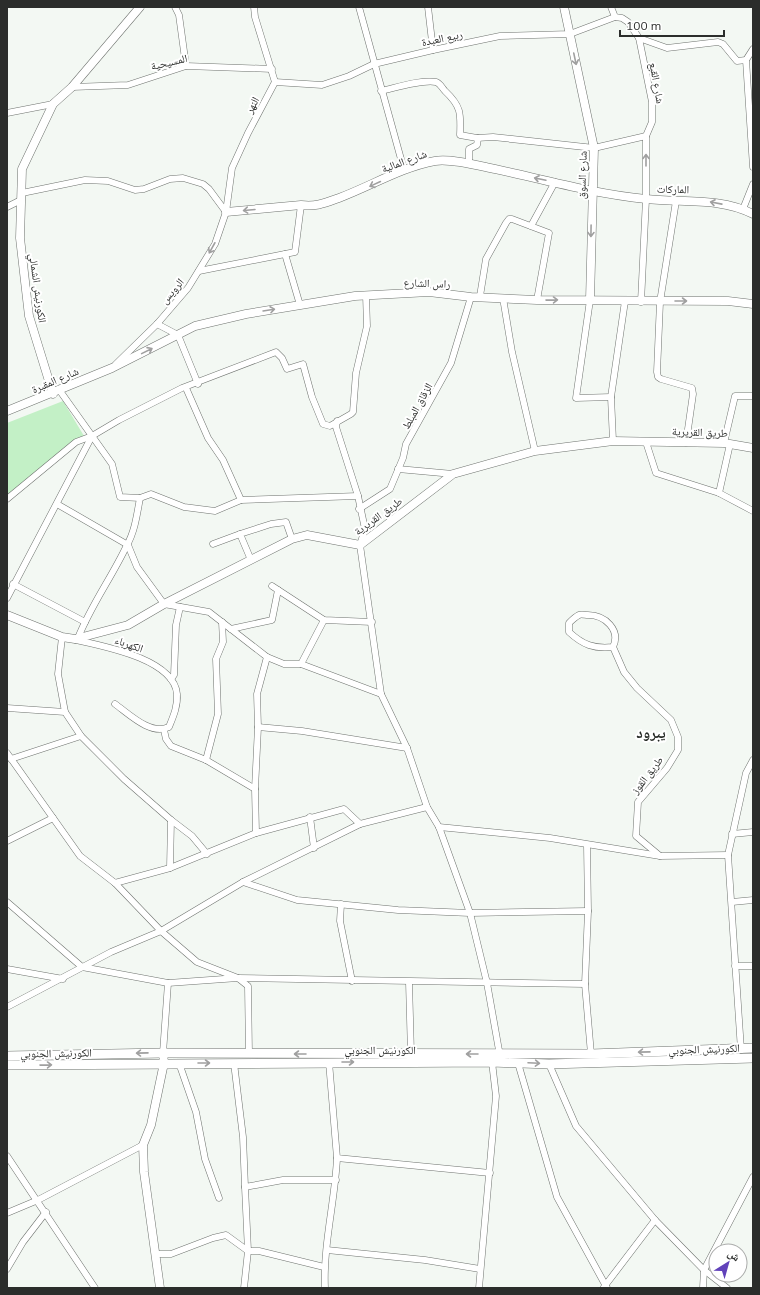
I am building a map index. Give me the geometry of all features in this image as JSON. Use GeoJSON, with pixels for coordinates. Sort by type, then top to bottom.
{"type":"FeatureCollection","features":[{"type":"Feature","properties":{"kind":"main road","name":"الكورنيش الجنوبي"},"geometry":{"type":"LineString","coordinates":[[7,1065],[498,1059],[591,1054],[741,1050],[753,1048]]}},
{"type":"Feature","properties":{"kind":"main road","name":"الكورنيش الجنوبي"},"geometry":{"type":"LineString","coordinates":[[7,1056],[163,1053],[411,1054],[498,1059],[518,1063],[549,1064],[753,1058]]}},
{"type":"Feature","properties":{"kind":"street","name":"الكورنيش الشمالي"},"geometry":{"type":"LineString","coordinates":[[56,392],[29,316],[20,238],[22,169],[53,104],[72,87],[140,7]]}},
{"type":"Feature","properties":{"kind":"street"},"geometry":{"type":"LineString","coordinates":[[175,7],[179,15],[186,66]]}},
{"type":"Feature","properties":{"kind":"street"},"geometry":{"type":"LineString","coordinates":[[254,7],[255,17],[275,82]]}},
{"type":"Feature","properties":{"kind":"street"},"geometry":{"type":"LineString","coordinates":[[359,7],[404,170]]}},
{"type":"Feature","properties":{"kind":"street"},"geometry":{"type":"LineString","coordinates":[[428,7],[433,50]]}},
{"type":"Feature","properties":{"kind":"street","name":"شارع السوق"},"geometry":{"type":"LineString","coordinates":[[564,7],[594,148],[590,300]]}},
{"type":"Feature","properties":{"kind":"street"},"geometry":{"type":"LineString","coordinates":[[611,7],[615,17]]}},
{"type":"Feature","properties":{"kind":"street","name":"ربيع العبدة"},"geometry":{"type":"LineString","coordinates":[[275,82],[322,85],[349,76],[374,64],[433,50],[500,36],[570,34],[615,17]]}},
{"type":"Feature","properties":{"kind":"street","name":"شارع القبع"},"geometry":{"type":"LineString","coordinates":[[615,17],[622,18],[628,22],[639,38],[652,102],[652,122],[646,136],[646,199],[641,302]]}},
{"type":"Feature","properties":{"kind":"street"},"geometry":{"type":"LineString","coordinates":[[639,38],[667,48],[718,42],[723,44],[737,61],[746,60]]}},
{"type":"Feature","properties":{"kind":"street"},"geometry":{"type":"LineString","coordinates":[[753,49],[746,60],[753,168]]}},
{"type":"Feature","properties":{"kind":"street","name":"المسيحية"},"geometry":{"type":"LineString","coordinates":[[72,87],[128,84],[186,66],[272,69]]}},
{"type":"Feature","properties":{"kind":"street"},"geometry":{"type":"LineString","coordinates":[[746,73],[753,73]]}},
{"type":"Feature","properties":{"kind":"street","name":"النهر"},"geometry":{"type":"LineString","coordinates":[[226,212],[232,168],[248,133],[275,82]]}},
{"type":"Feature","properties":{"kind":"street"},"geometry":{"type":"LineString","coordinates":[[381,91],[411,84],[439,83],[454,98],[459,108],[460,135],[478,138],[594,148],[646,136]]}},
{"type":"Feature","properties":{"kind":"street"},"geometry":{"type":"LineString","coordinates":[[7,113],[53,104]]}},
{"type":"Feature","properties":{"kind":"street"},"geometry":{"type":"LineString","coordinates":[[469,164],[470,149],[477,145],[478,138]]}},
{"type":"Feature","properties":{"kind":"street","name":"شارع المالية"},"geometry":{"type":"LineString","coordinates":[[226,212],[301,205],[313,207],[365,188],[404,170],[436,161],[469,164],[555,182],[592,192]]}},
{"type":"Feature","properties":{"kind":"street"},"geometry":{"type":"LineString","coordinates":[[7,207],[21,197],[84,180],[108,181],[135,190],[144,189],[170,179],[183,178],[203,184],[209,188],[226,212]]}},
{"type":"Feature","properties":{"kind":"street"},"geometry":{"type":"LineString","coordinates":[[531,226],[555,182]]}},
{"type":"Feature","properties":{"kind":"street"},"geometry":{"type":"LineString","coordinates":[[743,209],[753,184]]}},
{"type":"Feature","properties":{"kind":"street","name":"الماركات"},"geometry":{"type":"LineString","coordinates":[[592,192],[646,199],[676,201],[699,200],[743,209],[753,214]]}},
{"type":"Feature","properties":{"kind":"street"},"geometry":{"type":"LineString","coordinates":[[676,201],[660,302],[657,372],[658,377],[661,379],[692,388],[693,394],[686,443]]}},
{"type":"Feature","properties":{"kind":"street"},"geometry":{"type":"LineString","coordinates":[[199,270],[295,252],[301,205]]}},
{"type":"Feature","properties":{"kind":"street","name":"الرويس"},"geometry":{"type":"LineString","coordinates":[[112,368],[157,324],[188,288],[215,244],[226,212]]}},
{"type":"Feature","properties":{"kind":"street"},"geometry":{"type":"LineString","coordinates":[[480,296],[486,259],[506,223],[509,219],[512,219],[549,233],[537,300]]}},
{"type":"Feature","properties":{"kind":"street"},"geometry":{"type":"LineString","coordinates":[[285,254],[300,305]]}},
{"type":"Feature","properties":{"kind":"street","name":"راس الشارع"},"geometry":{"type":"LineString","coordinates":[[112,368],[195,326],[246,314],[366,295],[429,292],[472,297],[480,296],[537,300],[641,302],[728,301],[753,304]]}},
{"type":"Feature","properties":{"kind":"street"},"geometry":{"type":"LineString","coordinates":[[7,499],[11,498],[76,442],[92,436],[119,420],[182,388],[198,384],[276,352],[282,358],[287,369],[303,364],[306,369],[312,397],[323,424],[330,426],[353,412],[356,373],[367,326],[366,295]]}},
{"type":"Feature","properties":{"kind":"street","name":"الزقاق المبلط"},"geometry":{"type":"LineString","coordinates":[[359,509],[390,489],[406,444],[433,399],[451,363],[472,297]]}},
{"type":"Feature","properties":{"kind":"street"},"geometry":{"type":"LineString","coordinates":[[503,298],[512,352],[536,451]]}},
{"type":"Feature","properties":{"kind":"street"},"geometry":{"type":"LineString","coordinates":[[590,300],[576,398],[611,397]]}},
{"type":"Feature","properties":{"kind":"street"},"geometry":{"type":"LineString","coordinates":[[612,441],[611,397],[625,301]]}},
{"type":"Feature","properties":{"kind":"street"},"geometry":{"type":"LineString","coordinates":[[157,324],[178,335],[198,384]]}},
{"type":"Feature","properties":{"kind":"street","name":"شارع المقبرة"},"geometry":{"type":"LineString","coordinates":[[7,412],[112,368]]}},
{"type":"Feature","properties":{"kind":"street"},"geometry":{"type":"LineString","coordinates":[[186,388],[208,438],[223,460],[241,500]]}},
{"type":"Feature","properties":{"kind":"street"},"geometry":{"type":"LineString","coordinates":[[56,392],[92,436],[112,464],[120,497],[140,498],[150,494],[184,507],[215,511],[241,500],[358,496]]}},
{"type":"Feature","properties":{"kind":"street"},"geometry":{"type":"LineString","coordinates":[[719,493],[735,396],[753,396]]}},
{"type":"Feature","properties":{"kind":"street"},"geometry":{"type":"LineString","coordinates":[[337,421],[336,427],[358,496],[359,509],[365,530],[360,545],[381,694],[407,748],[427,807],[439,827],[470,913],[487,983],[498,1059],[490,1173],[479,1288]]}},
{"type":"Feature","properties":{"kind":"street"},"geometry":{"type":"LineString","coordinates":[[7,598],[92,436]]}},
{"type":"Feature","properties":{"kind":"street","name":"طريق القريرية"},"geometry":{"type":"LineString","coordinates":[[7,615],[62,637],[76,639],[128,625],[164,604],[292,539],[308,534],[360,545],[452,474],[536,451],[612,441],[727,444],[753,448]]}},
{"type":"Feature","properties":{"kind":"street"},"geometry":{"type":"LineString","coordinates":[[646,442],[656,473],[719,493],[753,511]]}},
{"type":"Feature","properties":{"kind":"street"},"geometry":{"type":"LineString","coordinates":[[398,469],[452,474]]}},
{"type":"Feature","properties":{"kind":"street"},"geometry":{"type":"LineString","coordinates":[[76,639],[128,545],[134,528],[140,498]]}},
{"type":"Feature","properties":{"kind":"street"},"geometry":{"type":"LineString","coordinates":[[57,504],[128,545],[137,567],[164,604],[209,612],[268,657],[284,664],[301,664],[381,694]]}},
{"type":"Feature","properties":{"kind":"street"},"geometry":{"type":"LineString","coordinates":[[213,544],[271,524],[286,522],[292,539]]}},
{"type":"Feature","properties":{"kind":"street"},"geometry":{"type":"LineString","coordinates":[[240,534],[251,560]]}},
{"type":"Feature","properties":{"kind":"street"},"geometry":{"type":"LineString","coordinates":[[13,584],[85,622]]}},
{"type":"Feature","properties":{"kind":"street"},"geometry":{"type":"LineString","coordinates":[[272,586],[324,620],[372,622]]}},
{"type":"Feature","properties":{"kind":"street"},"geometry":{"type":"LineString","coordinates":[[231,630],[272,620],[278,590]]}},
{"type":"Feature","properties":{"kind":"street"},"geometry":{"type":"LineString","coordinates":[[115,704],[149,728],[164,730],[169,728],[177,703],[177,693],[171,679],[174,675],[176,625],[180,607]]}},
{"type":"Feature","properties":{"kind":"street"},"geometry":{"type":"LineString","coordinates":[[580,614],[594,615],[607,620],[615,632],[616,641],[612,648],[600,649],[587,646],[569,632],[568,623],[580,614]]}},
{"type":"Feature","properties":{"kind":"street"},"geometry":{"type":"LineString","coordinates":[[301,664],[324,620]]}},
{"type":"Feature","properties":{"kind":"street"},"geometry":{"type":"LineString","coordinates":[[206,760],[218,714],[216,659],[223,642],[222,622]]}},
{"type":"Feature","properties":{"kind":"street"},"geometry":{"type":"LineString","coordinates":[[62,637],[58,674],[65,712],[81,736],[124,778],[171,820],[192,836],[207,854]]}},
{"type":"Feature","properties":{"kind":"street","name":"الكهرباء"},"geometry":{"type":"LineString","coordinates":[[76,639],[103,646],[141,659],[162,669],[171,679]]}},
{"type":"Feature","properties":{"kind":"street","name":"طريق القوز"},"geometry":{"type":"LineString","coordinates":[[612,648],[624,672],[637,688],[672,720],[678,737],[678,750],[667,768],[638,802],[636,836],[660,856]]}},
{"type":"Feature","properties":{"kind":"street"},"geometry":{"type":"LineString","coordinates":[[256,833],[255,789],[258,727],[257,694],[268,657]]}},
{"type":"Feature","properties":{"kind":"street"},"geometry":{"type":"LineString","coordinates":[[7,708],[65,712]]}},
{"type":"Feature","properties":{"kind":"street"},"geometry":{"type":"LineString","coordinates":[[258,727],[302,731],[407,748]]}},
{"type":"Feature","properties":{"kind":"street"},"geometry":{"type":"LineString","coordinates":[[164,730],[166,739],[172,746],[206,760],[255,789]]}},
{"type":"Feature","properties":{"kind":"street"},"geometry":{"type":"LineString","coordinates":[[11,759],[81,736]]}},
{"type":"Feature","properties":{"kind":"street"},"geometry":{"type":"LineString","coordinates":[[7,753],[80,856],[115,883],[161,931],[197,962],[238,978],[248,986],[249,1054]]}},
{"type":"Feature","properties":{"kind":"street"},"geometry":{"type":"LineString","coordinates":[[741,1050],[728,855],[746,773],[753,760]]}},
{"type":"Feature","properties":{"kind":"street"},"geometry":{"type":"LineString","coordinates":[[7,1007],[63,979],[111,952],[161,931],[243,882],[360,824],[427,807]]}},
{"type":"Feature","properties":{"kind":"street"},"geometry":{"type":"LineString","coordinates":[[115,883],[170,868],[256,833],[310,817],[344,809],[360,824]]}},
{"type":"Feature","properties":{"kind":"street"},"geometry":{"type":"LineString","coordinates":[[310,817],[314,848]]}},
{"type":"Feature","properties":{"kind":"street"},"geometry":{"type":"LineString","coordinates":[[7,840],[53,818]]}},
{"type":"Feature","properties":{"kind":"street"},"geometry":{"type":"LineString","coordinates":[[170,868],[171,820]]}},
{"type":"Feature","properties":{"kind":"street"},"geometry":{"type":"LineString","coordinates":[[439,827],[550,838],[660,856],[728,855]]}},
{"type":"Feature","properties":{"kind":"street"},"geometry":{"type":"LineString","coordinates":[[732,834],[753,832]]}},
{"type":"Feature","properties":{"kind":"street"},"geometry":{"type":"LineString","coordinates":[[587,845],[588,911],[585,984],[591,1054]]}},
{"type":"Feature","properties":{"kind":"street"},"geometry":{"type":"LineString","coordinates":[[243,882],[297,900],[398,910],[470,913],[588,911]]}},
{"type":"Feature","properties":{"kind":"street"},"geometry":{"type":"LineString","coordinates":[[732,902],[753,900]]}},
{"type":"Feature","properties":{"kind":"street"},"geometry":{"type":"LineString","coordinates":[[7,902],[82,967],[168,983],[238,978],[585,984]]}},
{"type":"Feature","properties":{"kind":"street"},"geometry":{"type":"LineString","coordinates":[[341,904],[340,921],[352,981]]}},
{"type":"Feature","properties":{"kind":"street"},"geometry":{"type":"LineString","coordinates":[[735,966],[753,966]]}},
{"type":"Feature","properties":{"kind":"street"},"geometry":{"type":"LineString","coordinates":[[7,969],[63,979]]}},
{"type":"Feature","properties":{"kind":"street"},"geometry":{"type":"LineString","coordinates":[[409,982],[411,1054]]}},
{"type":"Feature","properties":{"kind":"street"},"geometry":{"type":"LineString","coordinates":[[160,1288],[144,1172],[143,1146],[151,1125],[164,1063],[163,1053],[168,983]]}},
{"type":"Feature","properties":{"kind":"street"},"geometry":{"type":"LineString","coordinates":[[325,1288],[324,1267],[336,1180],[337,1158],[329,1062]]}},
{"type":"Feature","properties":{"kind":"street"},"geometry":{"type":"LineString","coordinates":[[179,1063],[196,1112],[205,1159],[219,1198]]}},
{"type":"Feature","properties":{"kind":"street"},"geometry":{"type":"LineString","coordinates":[[234,1063],[243,1137],[248,1251],[244,1288]]}},
{"type":"Feature","properties":{"kind":"street"},"geometry":{"type":"LineString","coordinates":[[518,1063],[557,1197],[605,1287],[655,1220]]}},
{"type":"Feature","properties":{"kind":"street"},"geometry":{"type":"LineString","coordinates":[[549,1064],[576,1126],[655,1220],[704,1270],[727,1288]]}},
{"type":"Feature","properties":{"kind":"street"},"geometry":{"type":"LineString","coordinates":[[7,1213],[38,1200],[143,1146]]}},
{"type":"Feature","properties":{"kind":"street"},"geometry":{"type":"LineString","coordinates":[[7,1156],[38,1200],[95,1288]]}},
{"type":"Feature","properties":{"kind":"street"},"geometry":{"type":"LineString","coordinates":[[337,1158],[490,1173]]}},
{"type":"Feature","properties":{"kind":"street"},"geometry":{"type":"LineString","coordinates":[[703,1288],[704,1270],[753,1177]]}},
{"type":"Feature","properties":{"kind":"street"},"geometry":{"type":"LineString","coordinates":[[245,1187],[283,1180],[336,1180]]}},
{"type":"Feature","properties":{"kind":"street"},"geometry":{"type":"LineString","coordinates":[[7,1269],[23,1242],[46,1212]]}},
{"type":"Feature","properties":{"kind":"street"},"geometry":{"type":"LineString","coordinates":[[155,1254],[171,1254],[213,1238],[226,1235],[248,1251],[259,1251],[324,1267]]}},
{"type":"Feature","properties":{"kind":"street"},"geometry":{"type":"LineString","coordinates":[[326,1250],[425,1260],[480,1269]]}},
{"type":"Feature","properties":{"kind":"green space"},"geometry":{"type":"Polygon","coordinates":[[[63,401],[84,436],[7,498],[7,423],[63,401]]]}},
{"type":"Feature","properties":{"kind":"district","name":"يبرود"},"geometry":{"type":"Point","coordinates":[651,733]}}]}
